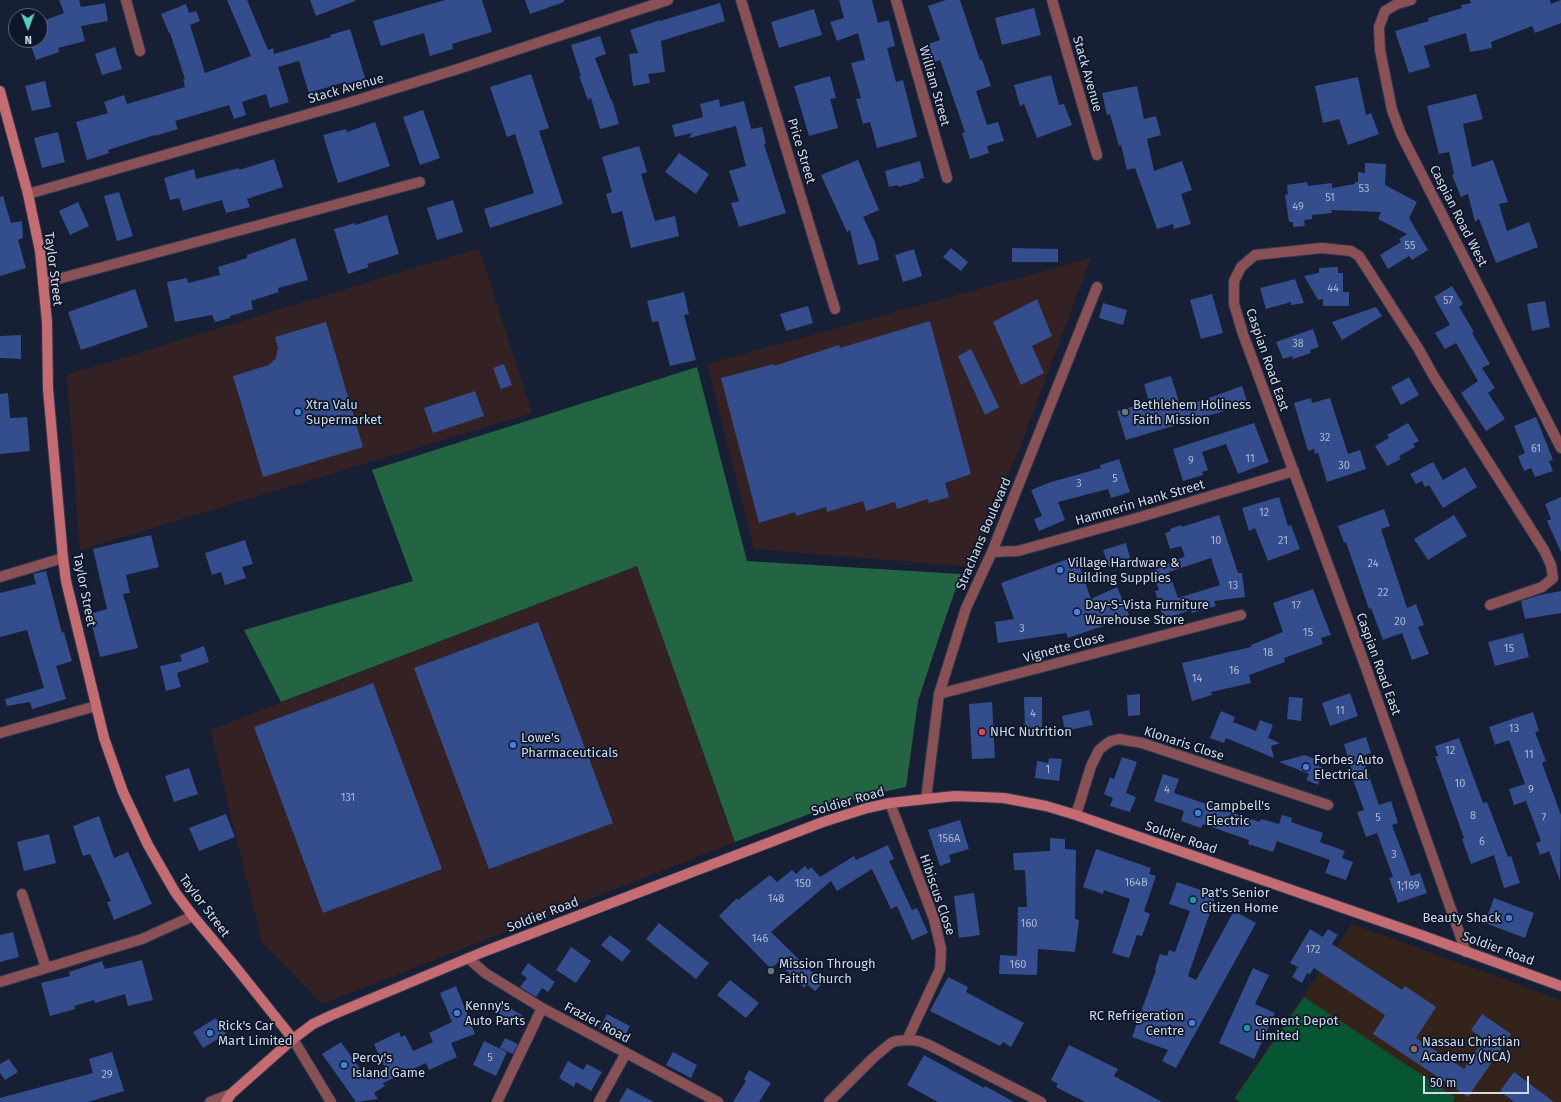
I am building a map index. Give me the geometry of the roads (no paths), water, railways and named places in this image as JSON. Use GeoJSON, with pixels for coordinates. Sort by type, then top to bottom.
{"type":"FeatureCollection","features":[{"type":"Feature","properties":{"kind":"main road","name":"Taylor Street"},"geometry":{"type":"LineString","coordinates":[[0,91],[28,194],[40,251],[47,322],[48,390],[66,581],[104,738],[123,792],[148,845],[174,892],[293,1039]]}},
{"type":"Feature","properties":{"kind":"main road","name":"Soldier Road"},"geometry":{"type":"LineString","coordinates":[[228,1098],[293,1039],[313,1024],[468,958],[823,822],[867,808],[890,803],[954,796],[1004,798],[1046,806],[1076,815],[1421,935],[1561,986]]}},
{"type":"Feature","properties":{"kind":"street"},"geometry":{"type":"LineString","coordinates":[[126,0],[140,51]]}},
{"type":"Feature","properties":{"kind":"street","name":"Stack Avenue"},"geometry":{"type":"LineString","coordinates":[[28,194],[351,102],[461,68],[668,0]]}},
{"type":"Feature","properties":{"kind":"street","name":"Price Street"},"geometry":{"type":"LineString","coordinates":[[741,0],[835,309]]}},
{"type":"Feature","properties":{"kind":"street","name":"William Street"},"geometry":{"type":"LineString","coordinates":[[896,0],[947,178]]}},
{"type":"Feature","properties":{"kind":"street","name":"Stack Avenue"},"geometry":{"type":"LineString","coordinates":[[1052,0],[1097,155]]}},
{"type":"Feature","properties":{"kind":"street","name":"Caspian Road West"},"geometry":{"type":"LineString","coordinates":[[1410,0],[1397,4],[1385,11],[1379,27],[1380,50],[1392,110],[1401,134],[1561,448]]}},
{"type":"Feature","properties":{"kind":"street"},"geometry":{"type":"LineString","coordinates":[[43,283],[420,182]]}},
{"type":"Feature","properties":{"kind":"street","name":"Caspian Road East"},"geometry":{"type":"LineString","coordinates":[[1466,952],[1376,698],[1243,334],[1234,304],[1234,281],[1241,267],[1255,255],[1322,248],[1351,251],[1359,256],[1418,348],[1433,375],[1552,565],[1553,578],[1542,586],[1490,605]]}},
{"type":"Feature","properties":{"kind":"street","name":"Strachans Boulevard"},"geometry":{"type":"LineString","coordinates":[[926,799],[939,694],[966,608],[992,552],[1097,287]]}},
{"type":"Feature","properties":{"kind":"street","name":"Hammerin Hank Street"},"geometry":{"type":"LineString","coordinates":[[992,552],[1018,551],[1294,472]]}},
{"type":"Feature","properties":{"kind":"street"},"geometry":{"type":"LineString","coordinates":[[0,577],[63,558]]}},
{"type":"Feature","properties":{"kind":"street","name":"Vignette Close"},"geometry":{"type":"LineString","coordinates":[[939,694],[1241,615]]}},
{"type":"Feature","properties":{"kind":"street"},"geometry":{"type":"LineString","coordinates":[[0,733],[96,706]]}},
{"type":"Feature","properties":{"kind":"street","name":"Klonaris Close"},"geometry":{"type":"LineString","coordinates":[[1076,815],[1091,766],[1099,750],[1105,745],[1119,739],[1142,744],[1328,805]]}},
{"type":"Feature","properties":{"kind":"street","name":"Hibiscus Close"},"geometry":{"type":"LineString","coordinates":[[890,803],[934,919],[941,949],[940,969],[907,1040]]}},
{"type":"Feature","properties":{"kind":"street"},"geometry":{"type":"LineString","coordinates":[[22,894],[46,968]]}},
{"type":"Feature","properties":{"kind":"street"},"geometry":{"type":"LineString","coordinates":[[0,982],[142,939],[193,916]]}},
{"type":"Feature","properties":{"kind":"street","name":"Frazier Road"},"geometry":{"type":"LineString","coordinates":[[468,958],[485,973],[542,1008],[718,1102]]}},
{"type":"Feature","properties":{"kind":"street"},"geometry":{"type":"LineString","coordinates":[[497,1102],[542,1008]]}},
{"type":"Feature","properties":{"kind":"street"},"geometry":{"type":"LineString","coordinates":[[293,1039],[331,1102]]}},
{"type":"Feature","properties":{"kind":"street"},"geometry":{"type":"LineString","coordinates":[[829,1102],[890,1043],[907,1040],[930,1045],[1041,1102]]}},
{"type":"Feature","properties":{"kind":"street"},"geometry":{"type":"LineString","coordinates":[[599,1102],[626,1053]]}},
{"type":"Feature","properties":{"kind":"street"},"geometry":{"type":"LineString","coordinates":[[210,1102],[228,1098]]}},
{"type":"Feature","properties":{"kind":"place","name":"Xtra Valu Supermarket"},"geometry":{"type":"Point","coordinates":[298,412]}},
{"type":"Feature","properties":{"kind":"place","name":"Bethlehem Holiness Faith Mission"},"geometry":{"type":"Point","coordinates":[1125,412]}},
{"type":"Feature","properties":{"kind":"place","name":"Village Hardware & Building Supplies"},"geometry":{"type":"Point","coordinates":[1060,570]}},
{"type":"Feature","properties":{"kind":"place","name":"Day-S-Vista Furniture Warehouse Store"},"geometry":{"type":"Point","coordinates":[1077,612]}},
{"type":"Feature","properties":{"kind":"place","name":"NHC Nutrition"},"geometry":{"type":"Point","coordinates":[982,732]}},
{"type":"Feature","properties":{"kind":"place","name":"Lowe's Pharmaceuticals"},"geometry":{"type":"Point","coordinates":[513,745]}},
{"type":"Feature","properties":{"kind":"place","name":"Forbes Auto Electrical"},"geometry":{"type":"Point","coordinates":[1306,767]}},
{"type":"Feature","properties":{"kind":"place","name":"Campbell's Electric"},"geometry":{"type":"Point","coordinates":[1198,813]}},
{"type":"Feature","properties":{"kind":"place","name":"Pat's Senior Citizen Home"},"geometry":{"type":"Point","coordinates":[1193,900]}},
{"type":"Feature","properties":{"kind":"place","name":"Beauty Shack"},"geometry":{"type":"Point","coordinates":[1509,918]}},
{"type":"Feature","properties":{"kind":"place","name":"Mission Through Faith Church"},"geometry":{"type":"Point","coordinates":[771,971]}},
{"type":"Feature","properties":{"kind":"place","name":"Kenny's Auto Parts"},"geometry":{"type":"Point","coordinates":[457,1013]}},
{"type":"Feature","properties":{"kind":"place","name":"RC Refrigeration Centre"},"geometry":{"type":"Point","coordinates":[1192,1023]}},
{"type":"Feature","properties":{"kind":"place","name":"Cement Depot Limited"},"geometry":{"type":"Point","coordinates":[1247,1028]}},
{"type":"Feature","properties":{"kind":"place","name":"Rick's Car Mart Limited"},"geometry":{"type":"Point","coordinates":[210,1033]}},
{"type":"Feature","properties":{"kind":"place","name":"Nassau Christian Academy (NCA)"},"geometry":{"type":"Point","coordinates":[1414,1049]}},
{"type":"Feature","properties":{"kind":"place","name":"Percy's Island Game"},"geometry":{"type":"Point","coordinates":[344,1065]}}]}
